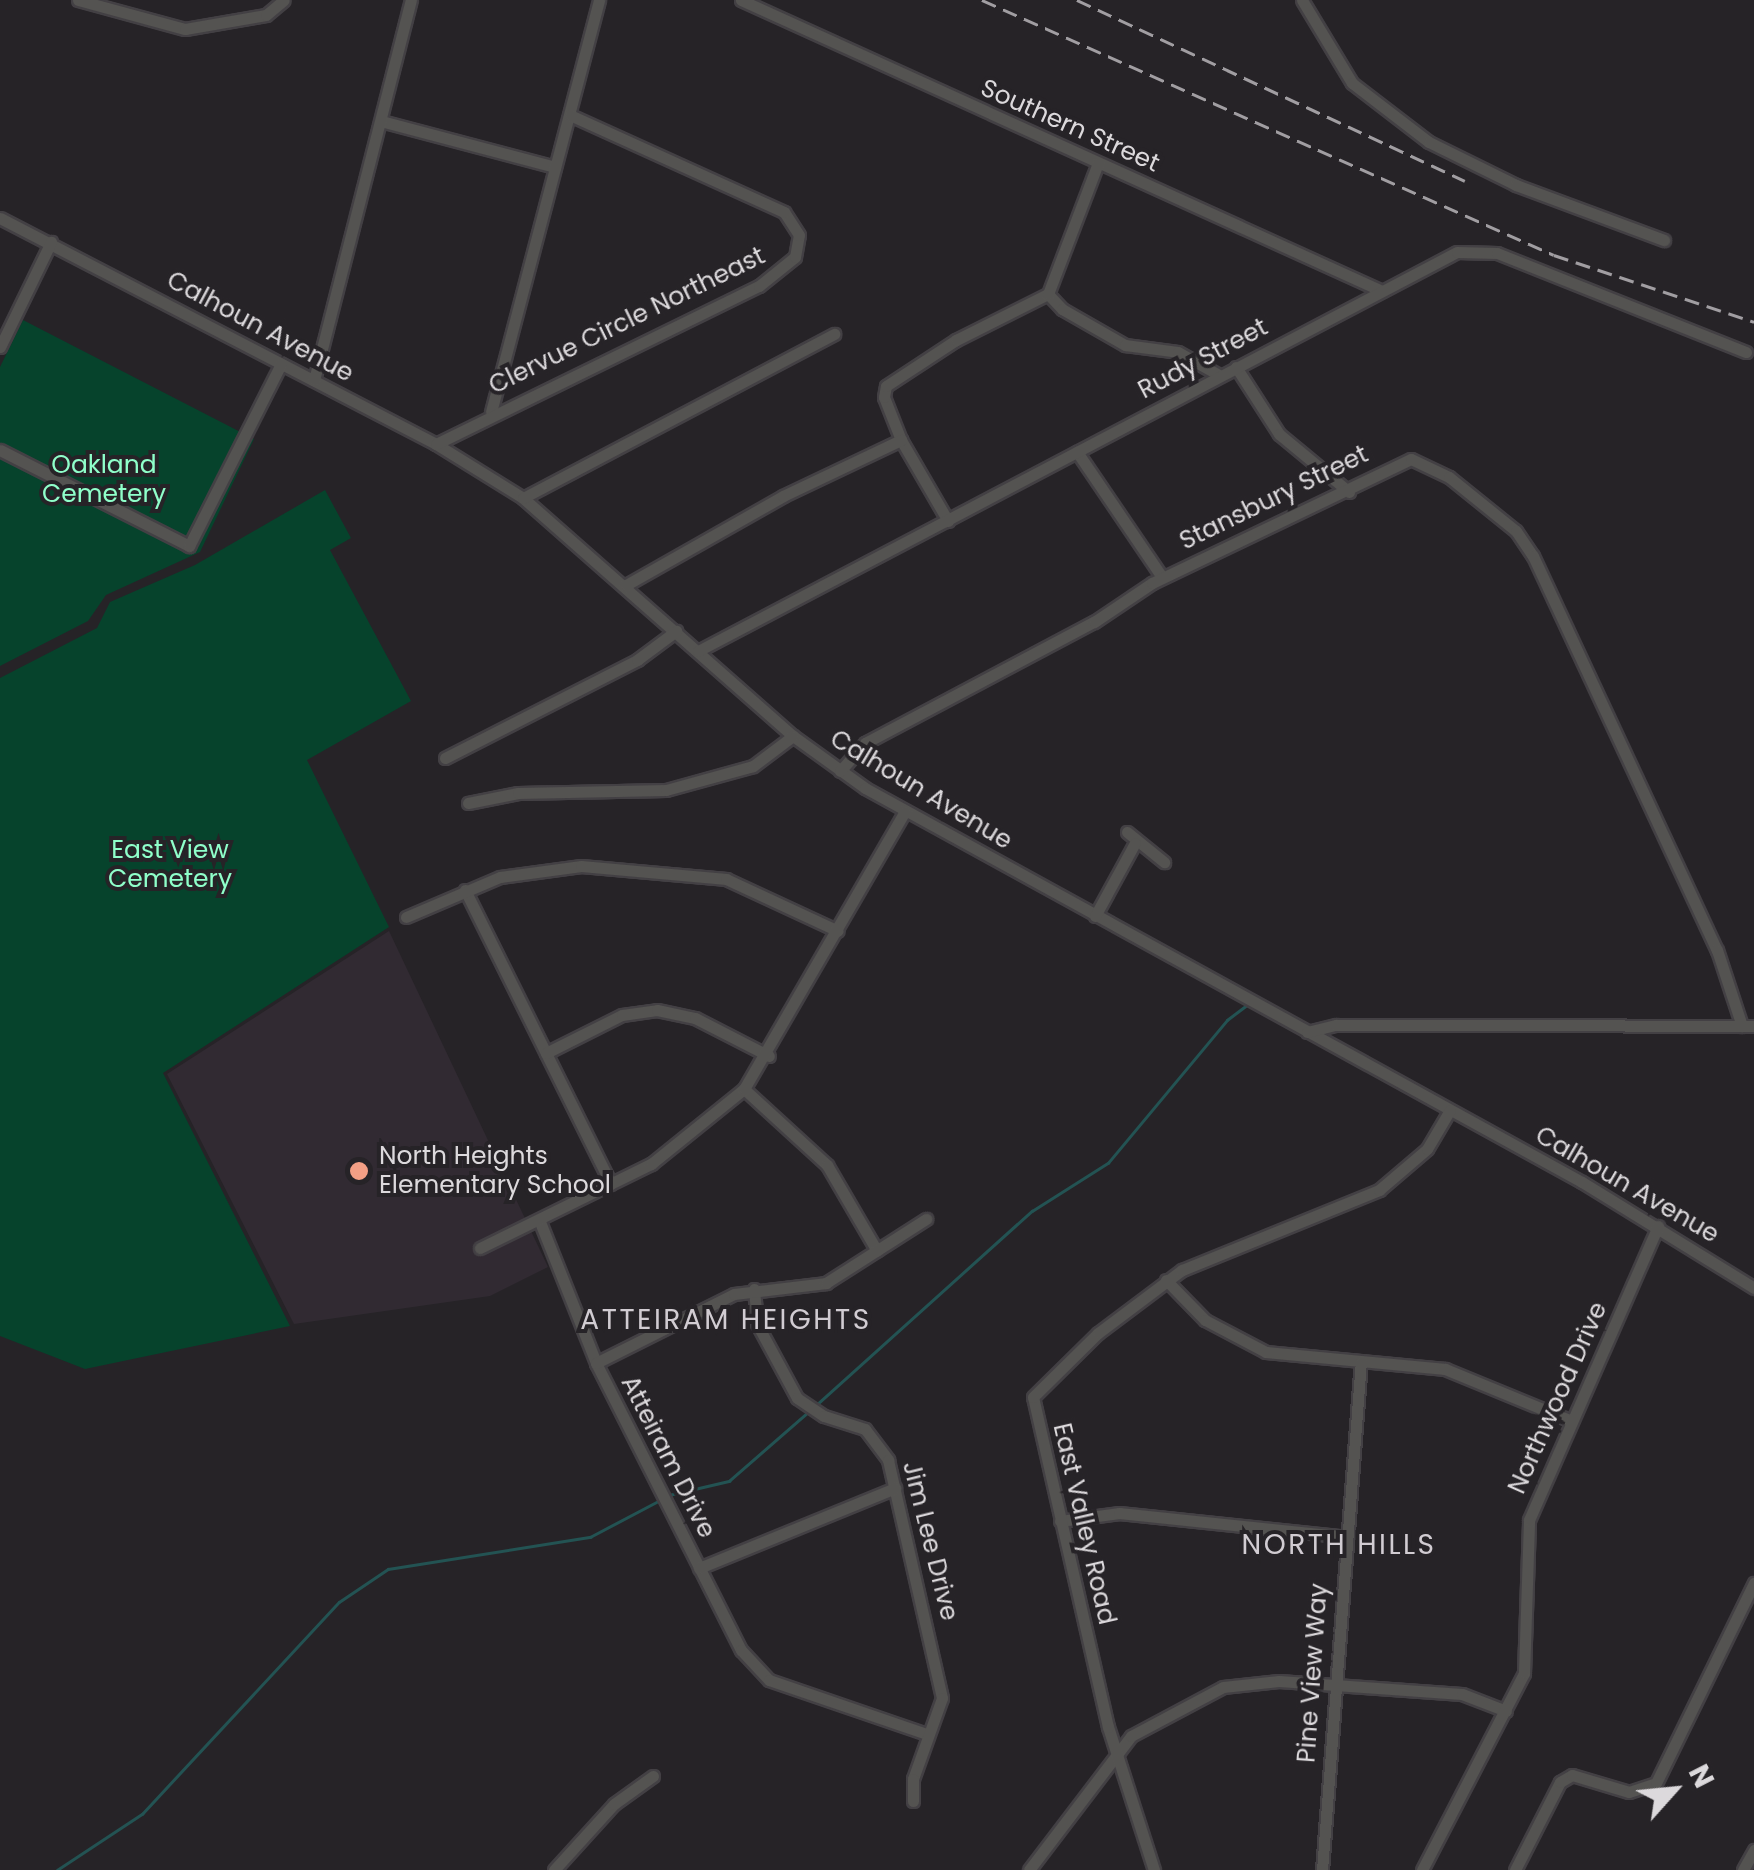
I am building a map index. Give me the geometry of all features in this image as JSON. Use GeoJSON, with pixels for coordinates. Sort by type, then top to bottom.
{"type":"FeatureCollection","features":[{"type":"Feature","properties":{"kind":"street"},"geometry":{"type":"LineString","coordinates":[[78,0],[185,29],[266,15],[284,0]]}},
{"type":"Feature","properties":{"kind":"street"},"geometry":{"type":"LineString","coordinates":[[314,380],[411,0]]}},
{"type":"Feature","properties":{"kind":"street"},"geometry":{"type":"LineString","coordinates":[[491,412],[599,0]]}},
{"type":"Feature","properties":{"kind":"street","name":"Southern Street"},"geometry":{"type":"LineString","coordinates":[[741,0],[1382,291]]}},
{"type":"Feature","properties":{"kind":"street"},"geometry":{"type":"LineString","coordinates":[[1302,0],[1352,83],[1430,142],[1516,185],[1664,240]]}},
{"type":"Feature","properties":{"kind":"street","name":"Clervue Circle Northeast"},"geometry":{"type":"LineString","coordinates":[[436,444],[491,412],[759,286],[788,267],[798,244],[792,219],[767,202],[570,115]]}},
{"type":"Feature","properties":{"kind":"street"},"geometry":{"type":"LineString","coordinates":[[381,121],[555,166]]}},
{"type":"Feature","properties":{"kind":"street"},"geometry":{"type":"LineString","coordinates":[[948,522],[901,440],[884,397],[886,386],[956,340],[1048,294],[1098,163]]}},
{"type":"Feature","properties":{"kind":"street","name":"Calhoun Avenue"},"geometry":{"type":"LineString","coordinates":[[0,218],[436,444],[523,498],[626,585],[792,736],[905,811],[1658,1226],[1754,1288]]}},
{"type":"Feature","properties":{"kind":"street"},"geometry":{"type":"LineString","coordinates":[[0,347],[51,242]]}},
{"type":"Feature","properties":{"kind":"street","name":"Rudy Street"},"geometry":{"type":"LineString","coordinates":[[698,651],[1457,252],[1477,248],[1746,352]]}},
{"type":"Feature","properties":{"kind":"street"},"geometry":{"type":"LineString","coordinates":[[1048,294],[1062,309],[1125,345],[1178,352],[1219,376]]}},
{"type":"Feature","properties":{"kind":"street"},"geometry":{"type":"LineString","coordinates":[[523,498],[834,334]]}},
{"type":"Feature","properties":{"kind":"street"},"geometry":{"type":"LineString","coordinates":[[0,450],[189,546],[281,364]]}},
{"type":"Feature","properties":{"kind":"street"},"geometry":{"type":"LineString","coordinates":[[1236,367],[1279,434],[1349,492]]}},
{"type":"Feature","properties":{"kind":"street"},"geometry":{"type":"LineString","coordinates":[[626,585],[901,440]]}},
{"type":"Feature","properties":{"kind":"street"},"geometry":{"type":"LineString","coordinates":[[1076,452],[1162,577]]}},
{"type":"Feature","properties":{"kind":"street","name":"Stansbury Street"},"geometry":{"type":"LineString","coordinates":[[840,771],[866,743],[1094,622],[1162,577],[1349,492],[1411,459],[1449,476],[1520,536],[1574,634],[1660,836],[1717,950],[1748,1026]]}},
{"type":"Feature","properties":{"kind":"street"},"geometry":{"type":"LineString","coordinates":[[444,758],[590,686],[676,631]]}},
{"type":"Feature","properties":{"kind":"street"},"geometry":{"type":"LineString","coordinates":[[468,803],[518,793],[693,784],[753,766],[792,736]]}},
{"type":"Feature","properties":{"kind":"street"},"geometry":{"type":"LineString","coordinates":[[480,1248],[540,1222],[671,1151],[744,1089],[768,1056],[905,811]]}},
{"type":"Feature","properties":{"kind":"street"},"geometry":{"type":"LineString","coordinates":[[1095,916],[1131,838],[1164,862]]}},
{"type":"Feature","properties":{"kind":"street"},"geometry":{"type":"LineString","coordinates":[[406,918],[465,890],[551,867],[681,873],[760,890],[838,931]]}},
{"type":"Feature","properties":{"kind":"street"},"geometry":{"type":"LineString","coordinates":[[465,890],[611,1184]]}},
{"type":"Feature","properties":{"kind":"street"},"geometry":{"type":"LineString","coordinates":[[546,1053],[622,1015],[657,1010],[695,1018],[768,1056]]}},
{"type":"Feature","properties":{"kind":"street"},"geometry":{"type":"LineString","coordinates":[[1307,1032],[1336,1026],[1748,1026]]}},
{"type":"Feature","properties":{"kind":"street"},"geometry":{"type":"LineString","coordinates":[[744,1089],[827,1165],[877,1251]]}},
{"type":"Feature","properties":{"kind":"street","name":"East Valley Road"},"geometry":{"type":"LineString","coordinates":[[1154,1870],[1115,1753],[1060,1521],[1035,1391],[1166,1280],[1378,1190],[1419,1157],[1450,1110]]}},
{"type":"Feature","properties":{"kind":"street"},"geometry":{"type":"LineString","coordinates":[[596,1363],[721,1299],[754,1290],[814,1288],[926,1219]]}},
{"type":"Feature","properties":{"kind":"street","name":"Atteiram Drive"},"geometry":{"type":"LineString","coordinates":[[540,1222],[596,1363],[741,1650],[769,1680],[927,1734]]}},
{"type":"Feature","properties":{"kind":"street","name":"Northwood Drive"},"geometry":{"type":"LineString","coordinates":[[1422,1870],[1524,1674],[1530,1520],[1658,1226]]}},
{"type":"Feature","properties":{"kind":"street"},"geometry":{"type":"LineString","coordinates":[[1166,1280],[1205,1320],[1243,1343],[1295,1359],[1445,1369],[1572,1421]]}},
{"type":"Feature","properties":{"kind":"street","name":"Jim Lee Drive"},"geometry":{"type":"LineString","coordinates":[[754,1290],[757,1324],[796,1398],[874,1436],[895,1488],[940,1687],[941,1705],[927,1734],[913,1801]]}},
{"type":"Feature","properties":{"kind":"street","name":"Pine View Way"},"geometry":{"type":"LineString","coordinates":[[1322,1870],[1361,1361]]}},
{"type":"Feature","properties":{"kind":"street"},"geometry":{"type":"LineString","coordinates":[[699,1568],[895,1488]]}},
{"type":"Feature","properties":{"kind":"street"},"geometry":{"type":"LineString","coordinates":[[1060,1521],[1119,1514],[1346,1537]]}},
{"type":"Feature","properties":{"kind":"street"},"geometry":{"type":"LineString","coordinates":[[1515,1870],[1560,1782],[1572,1775],[1629,1792],[1656,1783],[1754,1583]]}},
{"type":"Feature","properties":{"kind":"street"},"geometry":{"type":"LineString","coordinates":[[1029,1870],[1115,1753],[1150,1722],[1223,1686],[1279,1680],[1462,1694],[1506,1711]]}},
{"type":"Feature","properties":{"kind":"street"},"geometry":{"type":"LineString","coordinates":[[554,1870],[614,1804],[653,1776]]}},
{"type":"Feature","properties":{"kind":"street"},"geometry":{"type":"LineString","coordinates":[[1744,1870],[1754,1850]]}},
{"type":"Feature","properties":{"kind":"shaded area","name":"North Heights Elementary School"},"geometry":{"type":"Polygon","coordinates":[[[389,931],[548,1267],[490,1296],[294,1324],[167,1074],[389,931]]]}},
{"type":"Feature","properties":{"kind":"green space","name":"Oakland Cemetery"},"geometry":{"type":"Polygon","coordinates":[[[23,320],[254,439],[200,552],[106,595],[88,621],[0,666],[0,367],[23,320]]]}},
{"type":"Feature","properties":{"kind":"green space","name":"East View Cemetery"},"geometry":{"type":"Polygon","coordinates":[[[325,490],[351,538],[330,550],[411,701],[307,760],[389,927],[163,1073],[290,1326],[85,1369],[0,1336],[0,678],[97,628],[110,602],[195,565],[325,490]]]}},
{"type":"Feature","properties":{"kind":"waterway"},"geometry":{"type":"LineString","coordinates":[[814,1407],[1032,1211],[1108,1163],[1227,1020],[1248,1004]]}},
{"type":"Feature","properties":{"kind":"waterway"},"geometry":{"type":"LineString","coordinates":[[669,1495],[729,1481],[808,1412]]}},
{"type":"Feature","properties":{"kind":"waterway"},"geometry":{"type":"LineString","coordinates":[[57,1870],[142,1814],[339,1602],[388,1569],[590,1537],[662,1499]]}},
{"type":"Feature","properties":{"kind":"railway"},"geometry":{"type":"LineString","coordinates":[[982,0],[1554,255],[1754,322]]}},
{"type":"Feature","properties":{"kind":"railway"},"geometry":{"type":"LineString","coordinates":[[1077,0],[1465,181]]}},
{"type":"Feature","properties":{"kind":"place","name":"North Heights Elementary School"},"geometry":{"type":"Point","coordinates":[359,1171]}},
{"type":"Feature","properties":{"kind":"district","name":"ATTEIRAM HEIGHTS"},"geometry":{"type":"Point","coordinates":[726,1320]}},
{"type":"Feature","properties":{"kind":"district","name":"NORTH HILLS"},"geometry":{"type":"Point","coordinates":[1339,1545]}}]}
